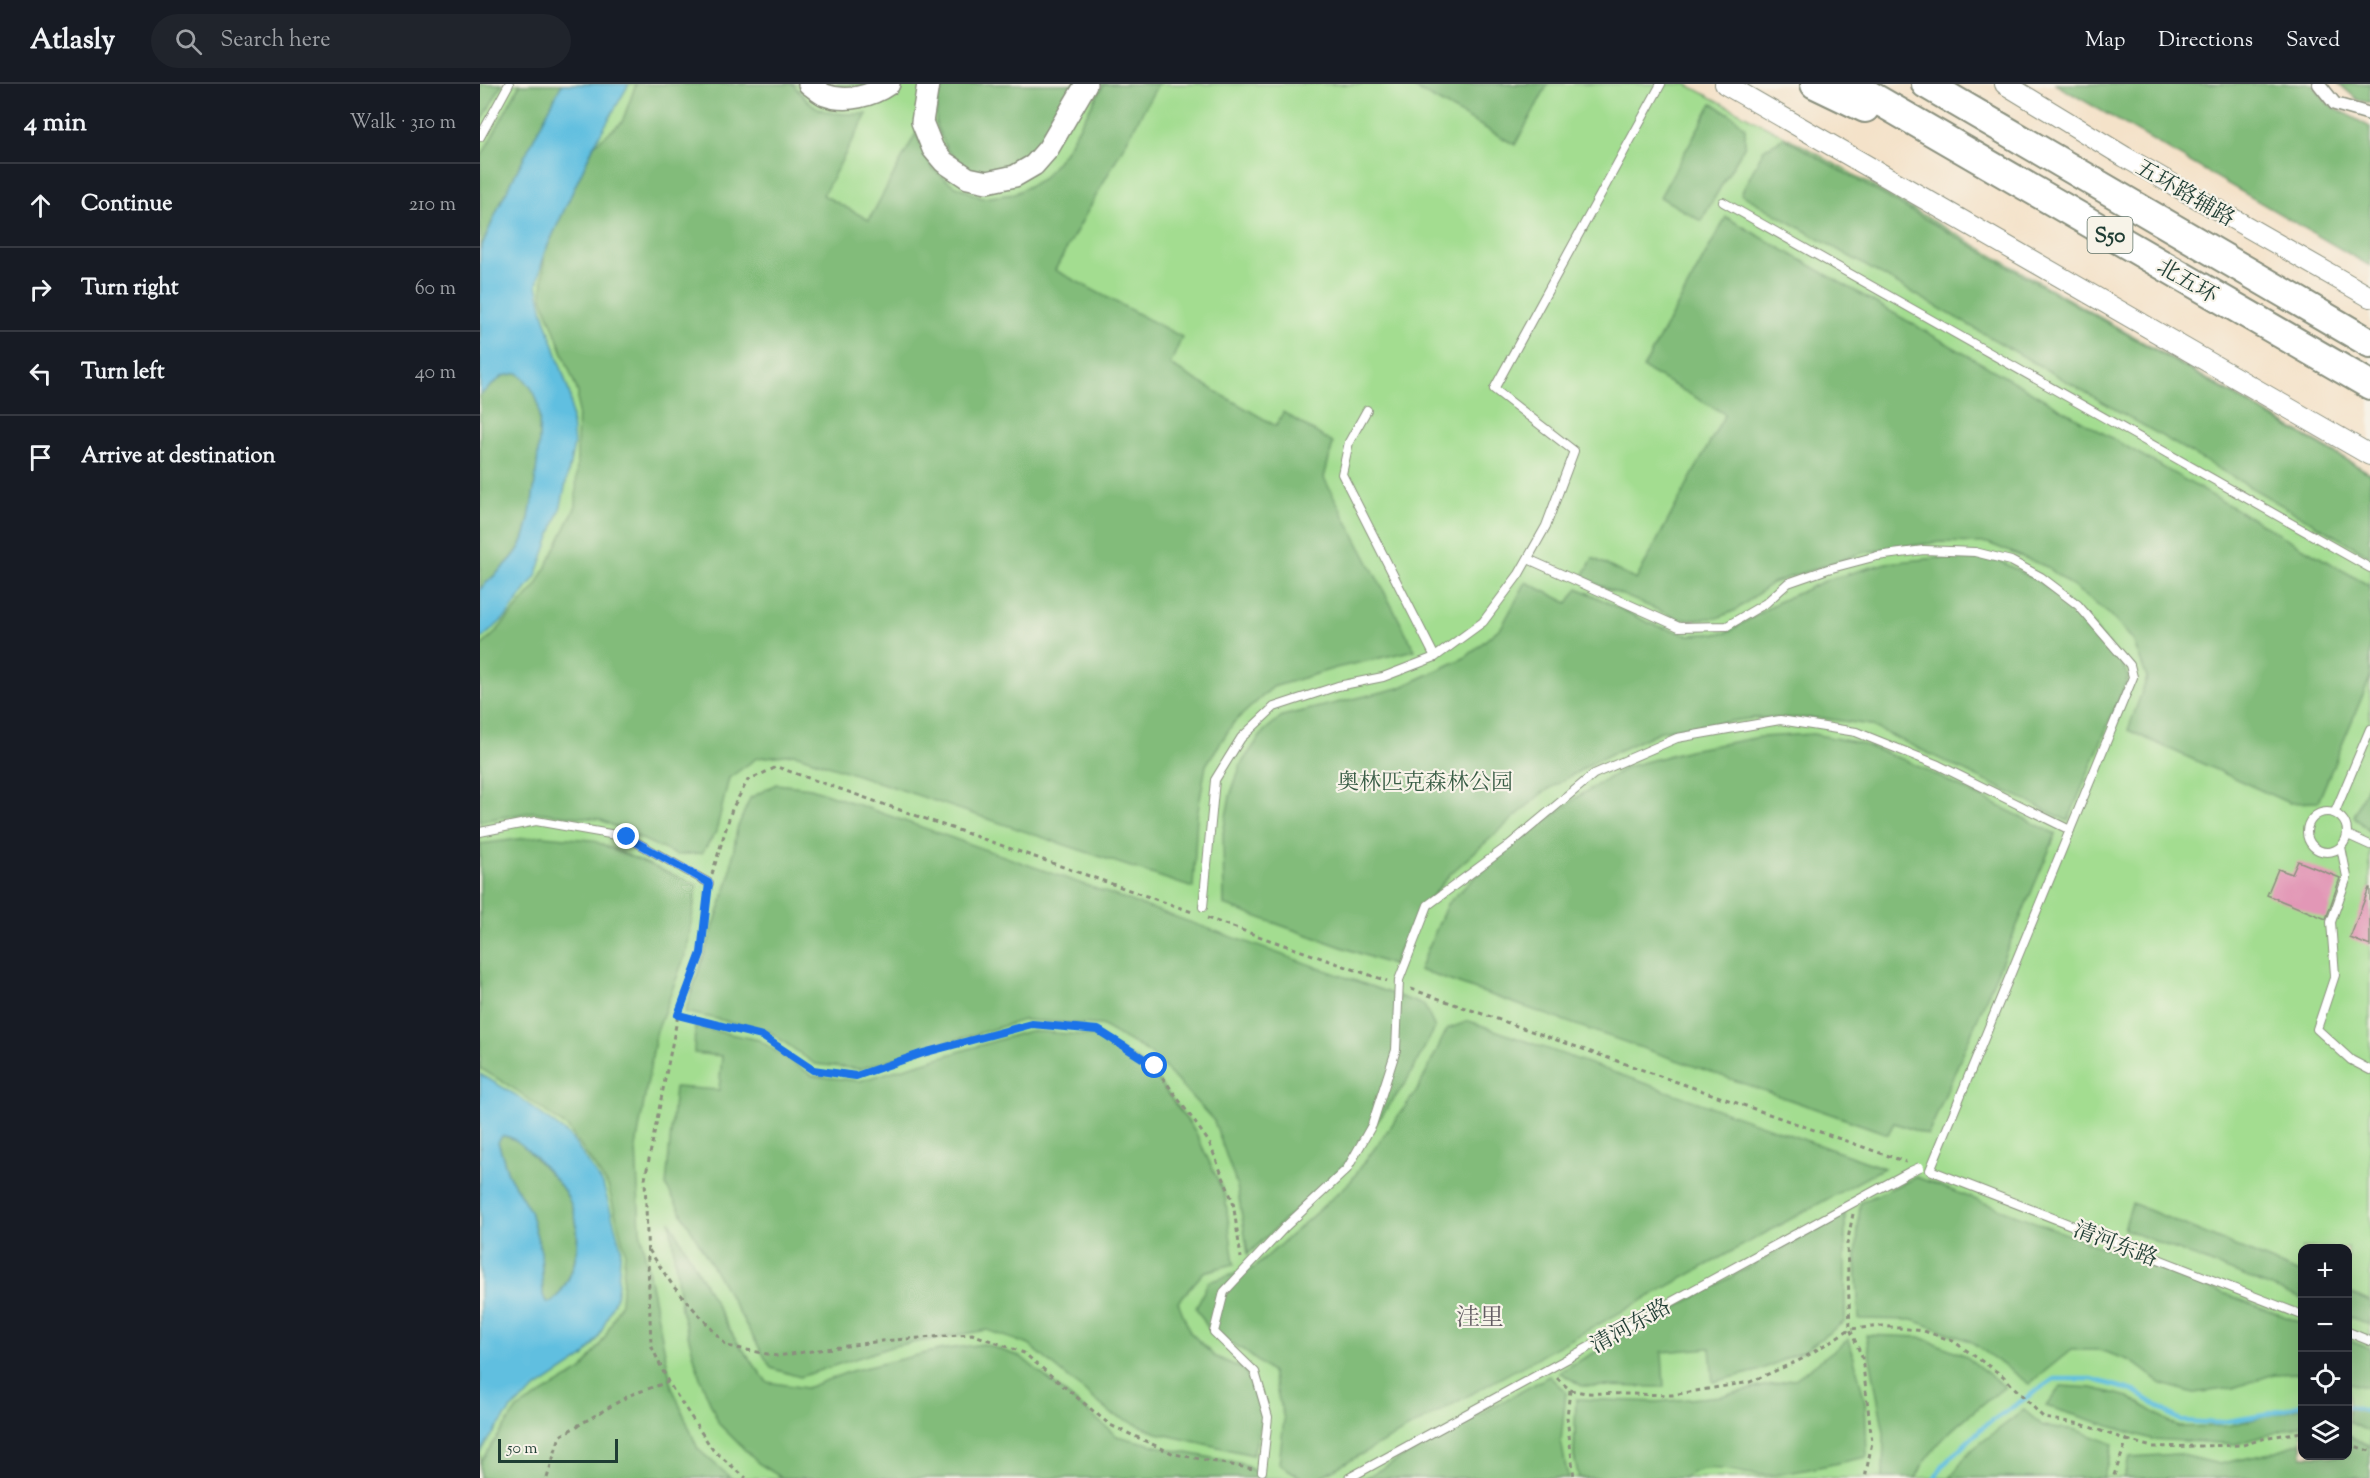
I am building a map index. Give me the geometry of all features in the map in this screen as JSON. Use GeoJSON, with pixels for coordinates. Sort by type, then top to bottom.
{"type":"FeatureCollection","features":[{"type":"Feature","properties":{"kind":"highway"},"geometry":{"type":"LineString","coordinates":[[1815,84],[2006,175]]}},
{"type":"Feature","properties":{"kind":"highway","name":"北五环"},"geometry":{"type":"LineString","coordinates":[[1850,84],[2370,385]]}},
{"type":"Feature","properties":{"kind":"highway","name":"北五环"},"geometry":{"type":"LineString","coordinates":[[1927,84],[2370,343]]}},
{"type":"Feature","properties":{"kind":"main road"},"geometry":{"type":"LineString","coordinates":[[809,84],[824,95],[846,99],[877,92],[889,84]]}},
{"type":"Feature","properties":{"kind":"main road"},"geometry":{"type":"LineString","coordinates":[[928,84],[922,122],[933,149],[944,162],[968,178],[987,182],[1015,176],[1034,165],[1048,149],[1086,84]]}},
{"type":"Feature","properties":{"kind":"street"},"geometry":{"type":"LineString","coordinates":[[1725,84],[2370,455]]}},
{"type":"Feature","properties":{"kind":"street","name":"五环路辅路"},"geometry":{"type":"LineString","coordinates":[[2005,84],[2125,157],[2370,297]]}},
{"type":"Feature","properties":{"kind":"street"},"geometry":{"type":"LineString","coordinates":[[2319,84],[2335,104],[2370,114]]}},
{"type":"Feature","properties":{"kind":"lane"},"geometry":{"type":"LineString","coordinates":[[480,137],[509,84]]}},
{"type":"Feature","properties":{"kind":"lane"},"geometry":{"type":"LineString","coordinates":[[1203,907],[1215,780],[1240,738],[1274,707],[1338,686],[1383,677],[1435,657],[1483,622],[1528,559],[1546,526],[1574,451],[1494,388],[1661,84]]}},
{"type":"Feature","properties":{"kind":"lane"},"geometry":{"type":"LineString","coordinates":[[1724,202],[2370,568]]}},
{"type":"Feature","properties":{"kind":"lane"},"geometry":{"type":"LineString","coordinates":[[1367,410],[1349,442],[1342,474],[1435,657]]}},
{"type":"Feature","properties":{"kind":"lane"},"geometry":{"type":"LineString","coordinates":[[1528,559],[1679,627],[1727,626],[1766,603],[1788,584],[1828,568],[1876,556],[1924,550],[1975,552],[2011,561],[2041,577],[2078,605],[2130,664],[2133,677],[1930,1170]]}},
{"type":"Feature","properties":{"kind":"lane"},"geometry":{"type":"LineString","coordinates":[[1262,1471],[1268,1417],[1255,1372],[1214,1332],[1224,1292],[1285,1227],[1347,1169],[1372,1125],[1396,1050],[1399,985],[1428,905],[1509,845],[1594,774],[1677,738],[1780,720],[1856,732],[1938,765],[2070,830]]}},
{"type":"Feature","properties":{"kind":"lane"},"geometry":{"type":"LineString","coordinates":[[2335,813],[2370,729]]}},
{"type":"Feature","properties":{"kind":"lane"},"geometry":{"type":"LineString","coordinates":[[2322,812],[2335,813],[2345,822],[2348,835],[2341,847],[2329,852],[2316,849],[2306,832],[2311,819],[2322,812]]}},
{"type":"Feature","properties":{"kind":"lane"},"geometry":{"type":"LineString","coordinates":[[480,832],[536,821],[627,837],[709,883]]}},
{"type":"Feature","properties":{"kind":"lane"},"geometry":{"type":"LineString","coordinates":[[2348,835],[2370,845]]}},
{"type":"Feature","properties":{"kind":"lane"},"geometry":{"type":"LineString","coordinates":[[2341,847],[2347,877],[2331,922],[2334,975],[2317,1029],[2344,1054],[2370,1070]]}},
{"type":"Feature","properties":{"kind":"lane","name":"清河东路"},"geometry":{"type":"LineString","coordinates":[[1349,1478],[1920,1167]]}},
{"type":"Feature","properties":{"kind":"lane","name":"清河东路"},"geometry":{"type":"LineString","coordinates":[[1930,1170],[2298,1313]]}},
{"type":"Feature","properties":{"kind":"lane"},"geometry":{"type":"LineString","coordinates":[[2352,1334],[2370,1341]]}},
{"type":"Feature","properties":{"kind":"path"},"geometry":{"type":"LineString","coordinates":[[746,1478],[713,1450],[668,1382],[651,1345],[645,1179],[678,1015],[701,953],[709,883],[732,809],[748,780],[777,767],[1195,914]]}},
{"type":"Feature","properties":{"kind":"path"},"geometry":{"type":"LineString","coordinates":[[1207,918],[1930,1170]]}},
{"type":"Feature","properties":{"kind":"path"},"geometry":{"type":"LineString","coordinates":[[678,1015],[762,1036],[813,1070],[856,1076],[923,1053],[1032,1024],[1098,1030],[1155,1066],[1209,1142],[1233,1202],[1244,1271]]}},
{"type":"Feature","properties":{"kind":"path"},"geometry":{"type":"LineString","coordinates":[[1856,1202],[1847,1244],[1850,1329],[1862,1357],[1872,1442],[1865,1478]]}},
{"type":"Feature","properties":{"kind":"path"},"geometry":{"type":"LineString","coordinates":[[647,1248],[673,1286],[727,1346],[777,1356],[881,1341],[972,1334],[1024,1353],[1110,1425],[1174,1454],[1262,1471]]}},
{"type":"Feature","properties":{"kind":"path"},"geometry":{"type":"LineString","coordinates":[[1549,1370],[1570,1390],[1586,1393],[1672,1395],[1750,1382],[1802,1359],[1850,1329],[1883,1326],[1924,1331],[1953,1341],[2003,1376],[2044,1418],[2081,1424],[2152,1447],[2243,1445],[2269,1437],[2298,1433]]}},
{"type":"Feature","properties":{"kind":"path"},"geometry":{"type":"LineString","coordinates":[[547,1478],[560,1436],[630,1395],[668,1382]]}},
{"type":"Feature","properties":{"kind":"path"},"geometry":{"type":"LineString","coordinates":[[1570,1390],[1567,1417],[1574,1478]]}},
{"type":"Feature","properties":{"kind":"path"},"geometry":{"type":"LineString","coordinates":[[2114,1478],[2127,1440]]}},
{"type":"Feature","properties":{"kind":"path"},"geometry":{"type":"LineString","coordinates":[[2352,1445],[2370,1451]]}},
{"type":"Feature","properties":{"kind":"green space","name":"奥林匹克森林公园"},"geometry":{"type":"Polygon","coordinates":[[[480,84],[1686,84],[1807,148],[2370,473],[2370,1478],[480,1478],[480,84]]]}},
{"type":"Feature","properties":{"kind":"green space"},"geometry":{"type":"Polygon","coordinates":[[[480,84],[502,84],[480,124],[480,84]]]}},
{"type":"Feature","properties":{"kind":"green space"},"geometry":{"type":"Polygon","coordinates":[[[520,84],[562,84],[501,202],[480,250],[480,159],[520,84]]]}},
{"type":"Feature","properties":{"kind":"green space"},"geometry":{"type":"Polygon","coordinates":[[[636,84],[793,84],[817,108],[833,113],[867,114],[823,195],[869,220],[916,133],[932,168],[952,184],[982,198],[1014,194],[1042,179],[1064,153],[1104,84],[1158,84],[1055,270],[1182,337],[1170,365],[1276,426],[1283,412],[1333,443],[1324,478],[1415,650],[1336,668],[1273,687],[1234,722],[1206,765],[1197,816],[1193,888],[795,754],[757,758],[729,778],[716,832],[702,853],[676,855],[599,819],[533,812],[480,821],[480,647],[537,585],[576,506],[578,393],[542,298],[544,254],[594,145],[622,122],[636,84]]]}},
{"type":"Feature","properties":{"kind":"green space"},"geometry":{"type":"Polygon","coordinates":[[[945,84],[1081,84],[1050,139],[1012,170],[991,173],[970,170],[948,151],[936,126],[937,99],[945,84]]]}},
{"type":"Feature","properties":{"kind":"green space"},"geometry":{"type":"Polygon","coordinates":[[[1407,84],[1548,84],[1515,145],[1407,84]]]}},
{"type":"Feature","properties":{"kind":"green space"},"geometry":{"type":"Polygon","coordinates":[[[2055,84],[2313,84],[2327,103],[2370,127],[2370,266],[2055,84]]]}},
{"type":"Feature","properties":{"kind":"green space"},"geometry":{"type":"Polygon","coordinates":[[[2339,84],[2370,84],[2370,103],[2358,100],[2339,84]]]}},
{"type":"Feature","properties":{"kind":"green space"},"geometry":{"type":"Polygon","coordinates":[[[1712,103],[1733,116],[1745,128],[1745,145],[1701,221],[1660,197],[1712,103]]]}},
{"type":"Feature","properties":{"kind":"green space"},"geometry":{"type":"Polygon","coordinates":[[[1784,138],[2370,474],[2370,556],[1741,194],[1764,149],[1784,138]]]}},
{"type":"Feature","properties":{"kind":"green space"},"geometry":{"type":"Polygon","coordinates":[[[1726,217],[2370,586],[2370,678],[2318,802],[2289,803],[2128,730],[2147,678],[2133,640],[2109,614],[2047,567],[1988,543],[1940,542],[1865,552],[1772,583],[1736,610],[1717,618],[1679,619],[1582,578],[1593,558],[1636,580],[1725,414],[1643,368],[1726,217]]]}},
{"type":"Feature","properties":{"kind":"green space"},"geometry":{"type":"Polygon","coordinates":[[[518,373],[530,386],[538,403],[538,453],[533,496],[521,544],[508,562],[480,589],[480,395],[503,376],[518,373]]]}},
{"type":"Feature","properties":{"kind":"green space"},"geometry":{"type":"Polygon","coordinates":[[[1959,556],[2000,561],[2044,584],[2087,620],[2118,655],[2128,677],[2068,821],[1870,725],[1822,718],[1754,718],[1661,731],[1596,761],[1542,793],[1451,873],[1417,915],[1392,965],[1224,905],[1223,833],[1230,796],[1241,764],[1264,731],[1282,716],[1399,688],[1466,657],[1502,626],[1526,582],[1568,603],[1578,588],[1651,624],[1689,635],[1726,633],[1778,602],[1827,580],[1886,563],[1959,556]]]}},
{"type":"Feature","properties":{"kind":"green space"},"geometry":{"type":"Polygon","coordinates":[[[1813,734],[1859,743],[1907,761],[2056,834],[1928,1135],[1894,1123],[1888,1134],[1419,970],[1447,904],[1488,865],[1577,797],[1627,767],[1689,750],[1760,737],[1813,734]]]}},
{"type":"Feature","properties":{"kind":"green space"},"geometry":{"type":"Polygon","coordinates":[[[2370,779],[2370,828],[2369,831],[2354,816],[2370,779]]]}},
{"type":"Feature","properties":{"kind":"green space"},"geometry":{"type":"Polygon","coordinates":[[[776,784],[811,788],[1424,1005],[1435,1028],[1405,1084],[1348,1161],[1248,1254],[1237,1186],[1214,1121],[1152,1054],[1101,1025],[1023,1020],[860,1069],[815,1064],[767,1030],[685,1012],[729,880],[737,829],[750,798],[776,784]]]}},
{"type":"Feature","properties":{"kind":"green space"},"geometry":{"type":"Polygon","coordinates":[[[542,836],[592,840],[697,885],[687,950],[656,1034],[636,1147],[640,1230],[672,1387],[698,1449],[731,1478],[480,1478],[480,1462],[517,1409],[582,1370],[604,1339],[621,1302],[625,1251],[608,1186],[568,1128],[516,1090],[480,1068],[480,844],[542,836]]]}},
{"type":"Feature","properties":{"kind":"green space"},"geometry":{"type":"Polygon","coordinates":[[[1469,1021],[1884,1168],[1318,1478],[1302,1478],[1279,1464],[1284,1419],[1272,1373],[1242,1349],[1211,1333],[1196,1308],[1208,1282],[1254,1268],[1350,1182],[1418,1089],[1447,1029],[1469,1021]]]}},
{"type":"Feature","properties":{"kind":"green space"},"geometry":{"type":"Polygon","coordinates":[[[695,1027],[759,1040],[813,1076],[860,1081],[1029,1031],[1096,1036],[1148,1067],[1195,1131],[1225,1196],[1234,1264],[1204,1272],[1178,1302],[1190,1332],[1214,1356],[1245,1370],[1263,1415],[1253,1455],[1157,1433],[1112,1414],[1029,1345],[987,1330],[894,1346],[800,1377],[771,1368],[666,1186],[675,1087],[719,1090],[722,1056],[694,1053],[695,1027]]]}},
{"type":"Feature","properties":{"kind":"green space"},"geometry":{"type":"Polygon","coordinates":[[[501,1136],[511,1138],[528,1150],[559,1184],[575,1215],[576,1255],[567,1280],[552,1302],[546,1302],[543,1295],[541,1252],[530,1211],[508,1174],[498,1142],[501,1136]]]}},
{"type":"Feature","properties":{"kind":"green space"},"geometry":{"type":"Polygon","coordinates":[[[1916,1177],[2298,1321],[2298,1373],[2274,1374],[2233,1388],[2194,1393],[2162,1384],[2131,1361],[2099,1350],[2071,1350],[2029,1384],[1970,1341],[1913,1320],[1859,1319],[1856,1258],[1860,1203],[1916,1177]]]}},
{"type":"Feature","properties":{"kind":"green space"},"geometry":{"type":"Polygon","coordinates":[[[2132,1203],[2298,1272],[2298,1297],[2124,1229],[2132,1203]]]}},
{"type":"Feature","properties":{"kind":"green space"},"geometry":{"type":"Polygon","coordinates":[[[1845,1214],[1845,1321],[1805,1350],[1758,1371],[1713,1382],[1710,1348],[1662,1352],[1664,1387],[1582,1386],[1559,1372],[1845,1214]]]}},
{"type":"Feature","properties":{"kind":"green space"},"geometry":{"type":"Polygon","coordinates":[[[670,1221],[735,1339],[767,1382],[806,1388],[851,1371],[939,1350],[984,1344],[1021,1357],[1117,1436],[1243,1464],[1265,1478],[782,1478],[758,1463],[719,1424],[700,1378],[681,1309],[670,1221]]]}},
{"type":"Feature","properties":{"kind":"green space"},"geometry":{"type":"Polygon","coordinates":[[[2352,1294],[2370,1302],[2370,1325],[2352,1318],[2352,1294]]]}},
{"type":"Feature","properties":{"kind":"green space"},"geometry":{"type":"Polygon","coordinates":[[[1866,1335],[1920,1337],[1964,1355],[2005,1387],[1943,1438],[1916,1478],[1883,1478],[1884,1433],[1866,1335]]]}},
{"type":"Feature","properties":{"kind":"green space"},"geometry":{"type":"Polygon","coordinates":[[[1849,1339],[1865,1401],[1867,1457],[1774,1475],[1705,1469],[1683,1478],[1579,1478],[1574,1456],[1576,1399],[1657,1402],[1721,1396],[1795,1379],[1849,1339]]]}},
{"type":"Feature","properties":{"kind":"green space"},"geometry":{"type":"Polygon","coordinates":[[[2352,1342],[2370,1349],[2370,1388],[2352,1384],[2352,1342]]]}},
{"type":"Feature","properties":{"kind":"green space"},"geometry":{"type":"Polygon","coordinates":[[[1549,1376],[1566,1392],[1561,1441],[1568,1478],[1365,1478],[1549,1376]]]}},
{"type":"Feature","properties":{"kind":"green space"},"geometry":{"type":"Polygon","coordinates":[[[2061,1386],[2092,1388],[2129,1397],[2178,1427],[2228,1426],[2298,1408],[2298,1426],[2236,1444],[2151,1439],[2046,1406],[2061,1386]]]}},
{"type":"Feature","properties":{"kind":"green space"},"geometry":{"type":"Polygon","coordinates":[[[2352,1408],[2370,1412],[2370,1432],[2352,1424],[2352,1408]]]}},
{"type":"Feature","properties":{"kind":"green space"},"geometry":{"type":"Polygon","coordinates":[[[2024,1410],[2043,1426],[2077,1430],[2113,1444],[2103,1478],[1950,1478],[1969,1452],[2024,1410]]]}},
{"type":"Feature","properties":{"kind":"green space"},"geometry":{"type":"Polygon","coordinates":[[[2352,1437],[2370,1447],[2370,1478],[2123,1478],[2130,1457],[2178,1454],[2219,1464],[2271,1453],[2298,1443],[2298,1460],[2352,1460],[2352,1437]]]}},
{"type":"Feature","properties":{"kind":"water"},"geometry":{"type":"Polygon","coordinates":[[[562,84],[629,84],[594,145],[544,254],[537,285],[543,312],[570,395],[574,445],[561,506],[536,576],[506,617],[480,640],[480,589],[513,557],[525,533],[536,475],[539,416],[535,394],[518,373],[503,376],[480,395],[480,250],[501,202],[562,84]]]}},
{"type":"Feature","properties":{"kind":"water"},"geometry":{"type":"Polygon","coordinates":[[[480,1074],[516,1095],[570,1136],[603,1184],[621,1247],[617,1294],[599,1337],[584,1357],[534,1390],[511,1409],[480,1452],[480,1074]],[[502,1136],[498,1142],[508,1174],[530,1211],[541,1252],[543,1295],[546,1302],[552,1302],[561,1292],[573,1268],[577,1242],[575,1215],[567,1196],[555,1179],[525,1147],[502,1136]]]}},
{"type":"Feature","properties":{"kind":"building"},"geometry":{"type":"Polygon","coordinates":[[[2298,861],[2340,878],[2326,919],[2267,895],[2278,869],[2292,874],[2298,861]]]}},
{"type":"Feature","properties":{"kind":"building"},"geometry":{"type":"Polygon","coordinates":[[[2370,888],[2370,946],[2350,938],[2370,888]]]}},
{"type":"Feature","properties":{"kind":"waterway"},"geometry":{"type":"LineString","coordinates":[[1935,1478],[1943,1465],[1983,1427],[2054,1379],[2092,1379],[2134,1391],[2181,1421],[2216,1423],[2265,1415],[2298,1405]]}},
{"type":"Feature","properties":{"kind":"waterway"},"geometry":{"type":"LineString","coordinates":[[2352,1408],[2370,1412]]}},
{"type":"Feature","properties":{"kind":"district","name":"洼里"},"geometry":{"type":"Point","coordinates":[1480,1317]}},
{"type":"Feature","properties":{"kind":"route"},"geometry":{"type":"LineString","coordinates":[[627,837],[709,883],[701,953],[678,1015],[762,1036],[813,1070],[856,1076],[923,1053],[1032,1024],[1098,1030],[1155,1066]]}}]}
